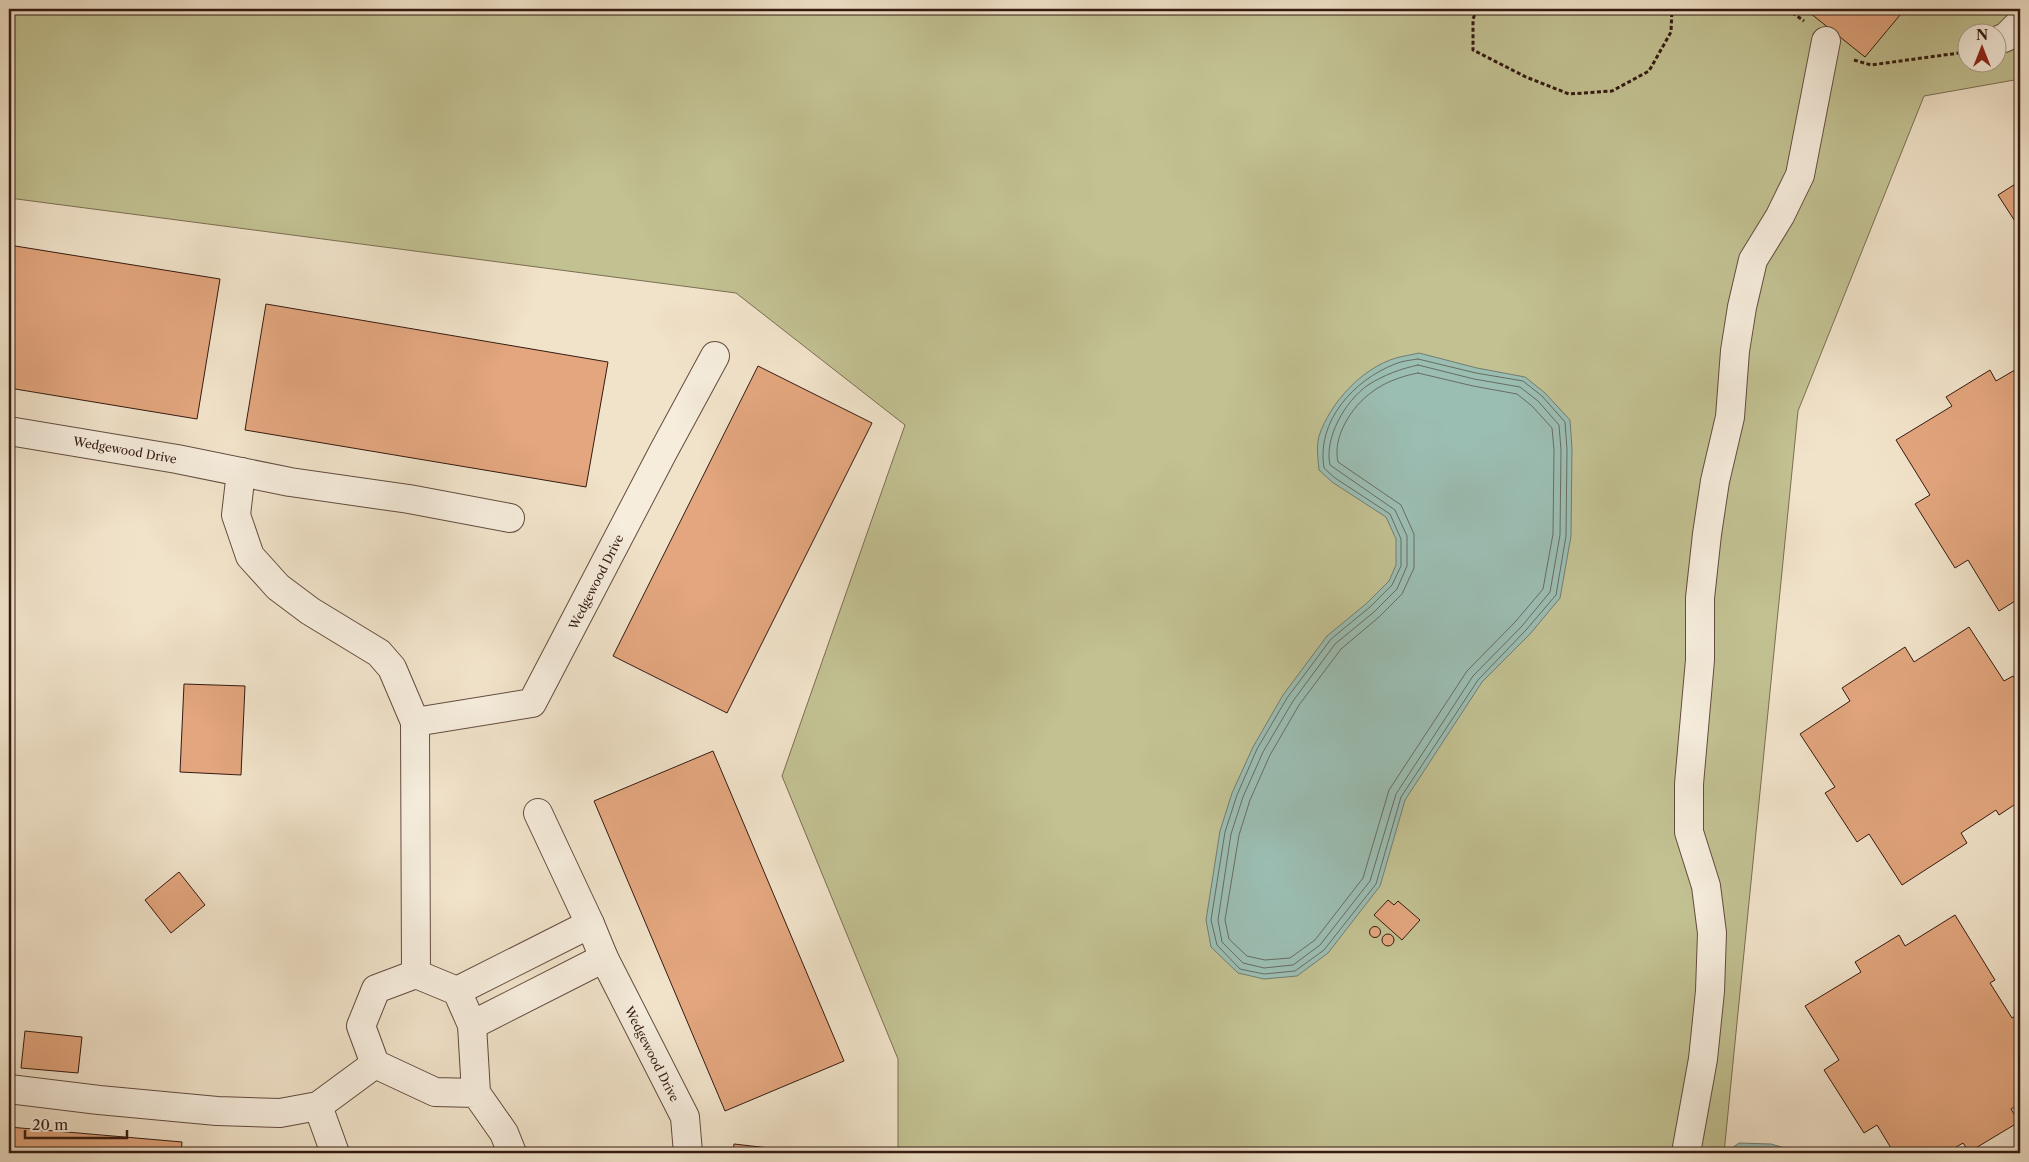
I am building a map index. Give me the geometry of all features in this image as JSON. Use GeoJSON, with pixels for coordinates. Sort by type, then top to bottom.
{"type":"FeatureCollection","features":[{"type":"Feature","properties":{"kind":"street"},"geometry":{"type":"LineString","coordinates":[[2006,37],[2020,23]]}},
{"type":"Feature","properties":{"kind":"street"},"geometry":{"type":"LineString","coordinates":[[1686,1153],[1702,1059],[1710,991],[1712,932],[1706,886],[1689,832],[1689,784],[1700,660],[1700,598],[1707,534],[1715,481],[1730,417],[1735,350],[1742,307],[1753,260],[1780,216],[1800,175],[1826,41]]}},
{"type":"Feature","properties":{"kind":"street","name":"Wedgewood Drive"},"geometry":{"type":"LineString","coordinates":[[415,722],[532,704],[662,452],[715,356]]}},
{"type":"Feature","properties":{"kind":"street","name":"Wedgewood Drive"},"geometry":{"type":"LineString","coordinates":[[9,431],[510,518]]}},
{"type":"Feature","properties":{"kind":"street"},"geometry":{"type":"LineString","coordinates":[[241,472],[236,515],[250,556],[278,587],[310,611],[379,653],[392,668],[415,722],[416,974]]}},
{"type":"Feature","properties":{"kind":"street","name":"Wedgewood Drive"},"geometry":{"type":"LineString","coordinates":[[538,813],[604,958],[684,1117],[688,1153]]}},
{"type":"Feature","properties":{"kind":"street"},"geometry":{"type":"LineString","coordinates":[[457,990],[590,924]]}},
{"type":"Feature","properties":{"kind":"street"},"geometry":{"type":"LineString","coordinates":[[472,1025],[604,958]]}},
{"type":"Feature","properties":{"kind":"street"},"geometry":{"type":"LineString","coordinates":[[476,1093],[435,1092],[375,1064],[361,1026],[376,989],[416,974],[457,990],[472,1025],[476,1093],[504,1133],[512,1153]]}},
{"type":"Feature","properties":{"kind":"street"},"geometry":{"type":"LineString","coordinates":[[9,1089],[217,1111],[280,1113],[318,1106],[375,1064]]}},
{"type":"Feature","properties":{"kind":"street"},"geometry":{"type":"LineString","coordinates":[[318,1106],[335,1153]]}},
{"type":"Feature","properties":{"kind":"path"},"geometry":{"type":"LineString","coordinates":[[1477,9],[1473,19],[1473,50],[1526,77],[1569,94],[1612,91],[1649,72],[1671,32],[1672,9]]}},
{"type":"Feature","properties":{"kind":"path"},"geometry":{"type":"LineString","coordinates":[[1787,9],[1845,58],[1872,65],[1956,53]]}},
{"type":"Feature","properties":{"kind":"shaded area"},"geometry":{"type":"Polygon","coordinates":[[[9,9],[2020,9],[2020,79],[1924,96],[1798,411],[1724,1153],[898,1153],[898,1059],[782,776],[905,425],[736,293],[9,198],[9,9]]]}},
{"type":"Feature","properties":{"kind":"water"},"geometry":{"type":"Polygon","coordinates":[[[1419,353],[1477,368],[1525,377],[1545,393],[1570,420],[1572,449],[1571,536],[1560,598],[1530,634],[1482,682],[1405,800],[1380,886],[1328,953],[1297,976],[1264,979],[1238,973],[1211,947],[1206,920],[1220,831],[1232,793],[1253,747],[1283,695],[1327,636],[1367,603],[1389,581],[1396,565],[1396,539],[1386,517],[1332,482],[1319,470],[1317,449],[1319,436],[1339,399],[1360,378],[1383,363],[1419,353]]]}},
{"type":"Feature","properties":{"kind":"water"},"geometry":{"type":"Polygon","coordinates":[[[1739,1143],[1771,1144],[1802,1153],[1725,1153],[1739,1143]]]}},
{"type":"Feature","properties":{"kind":"building"},"geometry":{"type":"Polygon","coordinates":[[[1805,9],[1905,9],[1865,57],[1805,9]]]}},
{"type":"Feature","properties":{"kind":"building"},"geometry":{"type":"Polygon","coordinates":[[[2020,181],[2020,229],[1998,195],[2020,181]]]}},
{"type":"Feature","properties":{"kind":"building"},"geometry":{"type":"Polygon","coordinates":[[[9,245],[220,279],[197,419],[9,388],[9,245]]]}},
{"type":"Feature","properties":{"kind":"building"},"geometry":{"type":"Polygon","coordinates":[[[266,304],[608,362],[586,487],[245,430],[266,304]]]}},
{"type":"Feature","properties":{"kind":"building"},"geometry":{"type":"Polygon","coordinates":[[[758,366],[872,423],[727,713],[613,656],[758,366]]]}},
{"type":"Feature","properties":{"kind":"building"},"geometry":{"type":"Polygon","coordinates":[[[2020,367],[2020,598],[1999,611],[1968,560],[1955,568],[1915,504],[1930,495],[1896,440],[1952,406],[1946,397],[1990,370],[1996,381],[2020,367]]]}},
{"type":"Feature","properties":{"kind":"building"},"geometry":{"type":"Polygon","coordinates":[[[1969,627],[2004,681],[2013,676],[2020,686],[2020,801],[1999,815],[1996,810],[1961,833],[1967,843],[1902,885],[1869,834],[1857,842],[1825,793],[1835,787],[1800,734],[1850,701],[1842,688],[1905,647],[1914,662],[1969,627]]]}},
{"type":"Feature","properties":{"kind":"building"},"geometry":{"type":"Polygon","coordinates":[[[184,684],[245,686],[241,775],[180,772],[184,684]]]}},
{"type":"Feature","properties":{"kind":"building"},"geometry":{"type":"Polygon","coordinates":[[[713,751],[844,1061],[725,1111],[594,801],[713,751]]]}},
{"type":"Feature","properties":{"kind":"building"},"geometry":{"type":"Polygon","coordinates":[[[179,872],[205,905],[171,933],[145,900],[179,872]]]}},
{"type":"Feature","properties":{"kind":"building"},"geometry":{"type":"Polygon","coordinates":[[[1388,900],[1394,905],[1398,901],[1420,920],[1402,940],[1374,915],[1388,900]]]}},
{"type":"Feature","properties":{"kind":"building"},"geometry":{"type":"Polygon","coordinates":[[[1955,915],[1995,980],[1990,983],[2012,1018],[2020,1013],[2020,1104],[2011,1109],[2019,1122],[1969,1152],[1963,1143],[1946,1153],[1894,1153],[1877,1125],[1864,1133],[1824,1070],[1839,1060],[1805,1006],[1861,972],[1855,962],[1899,935],[1905,946],[1955,915]]]}},
{"type":"Feature","properties":{"kind":"building"},"geometry":{"type":"Polygon","coordinates":[[[1373,927],[1377,927],[1380,932],[1379,936],[1373,937],[1370,934],[1370,930],[1373,927]]]}},
{"type":"Feature","properties":{"kind":"building"},"geometry":{"type":"Polygon","coordinates":[[[1388,934],[1394,940],[1388,946],[1382,940],[1388,934]]]}},
{"type":"Feature","properties":{"kind":"building"},"geometry":{"type":"Polygon","coordinates":[[[25,1031],[82,1037],[78,1073],[21,1068],[25,1031]]]}},
{"type":"Feature","properties":{"kind":"building"},"geometry":{"type":"Polygon","coordinates":[[[9,1127],[182,1142],[181,1153],[9,1153],[9,1127]]]}},
{"type":"Feature","properties":{"kind":"building"},"geometry":{"type":"Polygon","coordinates":[[[734,1144],[813,1153],[733,1153],[734,1144]]]}}]}
